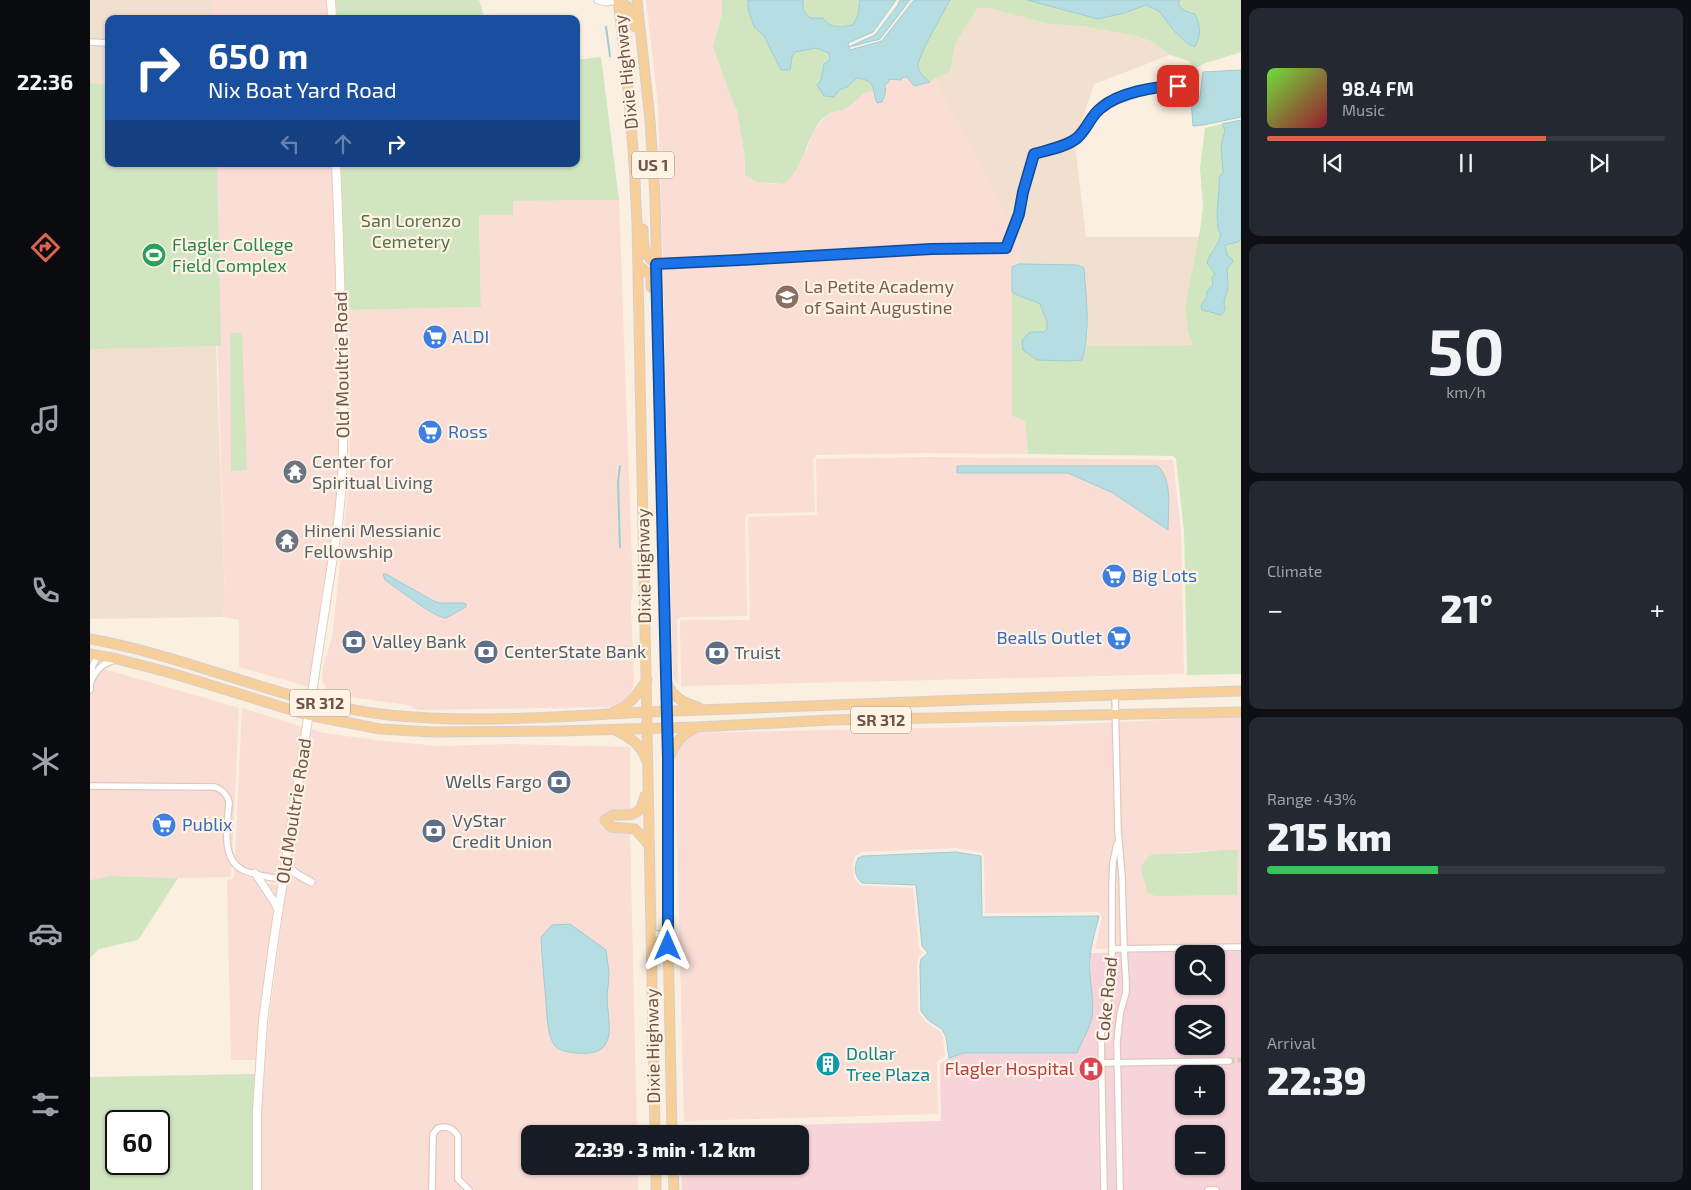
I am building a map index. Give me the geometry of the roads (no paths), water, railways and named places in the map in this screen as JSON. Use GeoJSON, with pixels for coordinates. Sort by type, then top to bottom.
{"type":"FeatureCollection","features":[{"type":"Feature","properties":{"kind":"main road"},"geometry":{"type":"LineString","coordinates":[[331,0],[332,15]]}},
{"type":"Feature","properties":{"kind":"main road"},"geometry":{"type":"LineString","coordinates":[[618,0],[625,3],[631,10],[635,26],[643,94],[649,197],[651,209],[655,217]]}},
{"type":"Feature","properties":{"kind":"main road","name":"Dixie Highway"},"geometry":{"type":"LineString","coordinates":[[618,0],[634,154],[647,680],[647,790],[650,845],[655,1125]]}},
{"type":"Feature","properties":{"kind":"main road","name":"Dixie Highway"},"geometry":{"type":"LineString","coordinates":[[637,0],[650,112],[655,217],[668,757],[668,934],[672,1125]]}},
{"type":"Feature","properties":{"kind":"main road"},"geometry":{"type":"LineString","coordinates":[[634,154],[640,177],[644,247],[647,256],[656,264]]}},
{"type":"Feature","properties":{"kind":"main road","name":"Old Moultrie Road"},"geometry":{"type":"LineString","coordinates":[[257,1190],[257,1112],[263,1021],[278,910],[338,530],[344,466],[336,167]]}},
{"type":"Feature","properties":{"kind":"main road"},"geometry":{"type":"LineString","coordinates":[[638,284],[642,268],[656,264]]}},
{"type":"Feature","properties":{"kind":"main road"},"geometry":{"type":"LineString","coordinates":[[642,268],[651,276],[654,394],[660,405]]}},
{"type":"Feature","properties":{"kind":"main road","name":"SR 312"},"geometry":{"type":"LineString","coordinates":[[90,639],[134,648],[310,701],[391,715],[475,718],[560,717],[874,703],[1241,691]]}},
{"type":"Feature","properties":{"kind":"main road"},"geometry":{"type":"LineString","coordinates":[[94,655],[111,650],[134,648]]}},
{"type":"Feature","properties":{"kind":"main road","name":"SR 312"},"geometry":{"type":"LineString","coordinates":[[94,655],[171,673],[308,715],[380,729],[432,732],[614,730],[831,720],[1241,712]]}},
{"type":"Feature","properties":{"kind":"main road"},"geometry":{"type":"LineString","coordinates":[[607,714],[624,708],[647,680]]}},
{"type":"Feature","properties":{"kind":"main road"},"geometry":{"type":"LineString","coordinates":[[666,680],[674,695],[681,701],[708,710]]}},
{"type":"Feature","properties":{"kind":"main road"},"geometry":{"type":"LineString","coordinates":[[831,720],[835,710],[858,708],[874,703]]}},
{"type":"Feature","properties":{"kind":"main road"},"geometry":{"type":"LineString","coordinates":[[475,718],[475,733]]}},
{"type":"Feature","properties":{"kind":"main road"},"geometry":{"type":"LineString","coordinates":[[668,757],[675,744],[683,735],[698,727]]}},
{"type":"Feature","properties":{"kind":"main road"},"geometry":{"type":"LineString","coordinates":[[614,730],[638,744],[648,764]]}},
{"type":"Feature","properties":{"kind":"main road"},"geometry":{"type":"LineString","coordinates":[[647,790],[638,812],[630,815],[613,815],[605,820],[611,827],[635,829],[640,832],[650,845]]}},
{"type":"Feature","properties":{"kind":"main road"},"geometry":{"type":"LineString","coordinates":[[656,1175],[656,1190]]}},
{"type":"Feature","properties":{"kind":"main road"},"geometry":{"type":"LineString","coordinates":[[673,1175],[674,1190]]}},
{"type":"Feature","properties":{"kind":"street"},"geometry":{"type":"LineString","coordinates":[[598,0],[606,2],[618,0]]}},
{"type":"Feature","properties":{"kind":"street"},"geometry":{"type":"LineString","coordinates":[[90,42],[105,43]]}},
{"type":"Feature","properties":{"kind":"street"},"geometry":{"type":"LineString","coordinates":[[656,264],[931,249],[1006,248],[1019,214],[1034,154],[1076,139],[1085,130],[1100,108],[1114,99],[1165,86],[1190,86]]}},
{"type":"Feature","properties":{"kind":"street"},"geometry":{"type":"LineString","coordinates":[[90,690],[94,655]]}},
{"type":"Feature","properties":{"kind":"street"},"geometry":{"type":"LineString","coordinates":[[91,676],[107,662],[117,659]]}},
{"type":"Feature","properties":{"kind":"street","name":"Coke Road"},"geometry":{"type":"LineString","coordinates":[[1115,694],[1118,839],[1122,876],[1126,992],[1118,1028],[1120,1190]]}},
{"type":"Feature","properties":{"kind":"street"},"geometry":{"type":"LineString","coordinates":[[90,786],[215,787],[220,789],[227,796],[229,802],[228,853],[232,860],[241,869],[283,880]]}},
{"type":"Feature","properties":{"kind":"street","name":"Coke Road"},"geometry":{"type":"LineString","coordinates":[[1104,1190],[1101,1063],[1103,1022],[1112,975],[1113,862],[1118,839]]}},
{"type":"Feature","properties":{"kind":"street"},"geometry":{"type":"LineString","coordinates":[[286,862],[295,873],[311,882]]}},
{"type":"Feature","properties":{"kind":"street"},"geometry":{"type":"LineString","coordinates":[[255,874],[274,900],[278,910]]}},
{"type":"Feature","properties":{"kind":"street"},"geometry":{"type":"LineString","coordinates":[[651,934],[668,934]]}},
{"type":"Feature","properties":{"kind":"street"},"geometry":{"type":"LineString","coordinates":[[1112,949],[1241,946]]}},
{"type":"Feature","properties":{"kind":"street"},"geometry":{"type":"LineString","coordinates":[[1101,1063],[1229,1061]]}},
{"type":"Feature","properties":{"kind":"street"},"geometry":{"type":"LineString","coordinates":[[432,1190],[432,1134],[438,1128],[446,1126],[454,1130],[458,1136],[458,1179],[469,1190]]}},
{"type":"Feature","properties":{"kind":"street"},"geometry":{"type":"LineString","coordinates":[[1208,1190],[1216,1190]]}},
{"type":"Feature","properties":{"kind":"water"},"geometry":{"type":"Polygon","coordinates":[[[748,0],[803,0],[803,9],[810,18],[823,18],[833,26],[840,26],[853,25],[858,15],[860,0],[896,0],[873,32],[848,43],[850,50],[882,41],[914,0],[950,0],[919,62],[918,67],[920,71],[930,82],[914,86],[907,77],[903,77],[901,80],[889,79],[889,82],[884,85],[885,93],[882,102],[877,103],[871,83],[857,78],[847,87],[839,90],[834,97],[824,96],[817,85],[821,80],[824,64],[830,60],[829,53],[816,48],[795,52],[792,57],[790,70],[781,70],[764,36],[754,27],[748,8],[748,0]]]}},
{"type":"Feature","properties":{"kind":"water"},"geometry":{"type":"Polygon","coordinates":[[[900,0],[910,0],[880,39],[849,47],[875,35],[900,0]]]}},
{"type":"Feature","properties":{"kind":"water"},"geometry":{"type":"Polygon","coordinates":[[[1027,0],[1180,0],[1178,3],[1181,7],[1195,14],[1200,31],[1195,47],[1187,43],[1174,31],[1159,11],[1146,5],[1124,13],[1098,19],[1027,0]]]}},
{"type":"Feature","properties":{"kind":"water"},"geometry":{"type":"Polygon","coordinates":[[[1241,70],[1241,117],[1193,126],[1191,99],[1200,97],[1203,72],[1241,70]]]}},
{"type":"Feature","properties":{"kind":"water"},"geometry":{"type":"Polygon","coordinates":[[[1241,120],[1241,239],[1238,242],[1225,245],[1227,255],[1233,261],[1227,269],[1228,288],[1224,302],[1225,310],[1221,315],[1202,310],[1201,306],[1207,296],[1207,291],[1213,285],[1212,278],[1215,274],[1207,263],[1221,234],[1218,229],[1217,216],[1219,177],[1223,173],[1221,146],[1225,130],[1222,124],[1241,120]]]}},
{"type":"Feature","properties":{"kind":"water"},"geometry":{"type":"Polygon","coordinates":[[[1019,264],[1078,265],[1084,268],[1087,326],[1082,360],[1037,360],[1023,350],[1022,340],[1030,332],[1044,332],[1047,329],[1047,322],[1040,304],[1012,292],[1012,267],[1019,264]]]}},
{"type":"Feature","properties":{"kind":"water"},"geometry":{"type":"Polygon","coordinates":[[[957,466],[1158,466],[1163,472],[1168,488],[1168,530],[1111,492],[1068,473],[957,473],[957,466]]]}},
{"type":"Feature","properties":{"kind":"water"},"geometry":{"type":"Polygon","coordinates":[[[383,574],[439,603],[463,603],[466,604],[466,607],[446,618],[432,613],[385,580],[383,574]]]}},
{"type":"Feature","properties":{"kind":"water"},"geometry":{"type":"Polygon","coordinates":[[[956,852],[981,856],[982,917],[1099,916],[1090,958],[1093,1002],[1092,1017],[1077,1053],[964,1053],[949,1058],[946,1037],[942,1029],[928,1020],[921,1011],[920,965],[921,959],[928,953],[922,946],[916,885],[862,883],[857,877],[855,868],[858,858],[863,856],[956,852]]]}},
{"type":"Feature","properties":{"kind":"water"},"geometry":{"type":"Polygon","coordinates":[[[570,924],[606,950],[609,973],[607,1000],[608,1038],[605,1045],[599,1050],[590,1053],[564,1051],[558,1048],[553,1043],[548,1028],[541,937],[552,925],[570,924]]]}},
{"type":"Feature","properties":{"kind":"waterway"},"geometry":{"type":"LineString","coordinates":[[606,27],[610,56]]}},
{"type":"Feature","properties":{"kind":"waterway"},"geometry":{"type":"LineString","coordinates":[[620,466],[618,482],[620,547]]}},
{"type":"Feature","properties":{"kind":"tunnel"},"geometry":{"type":"LineString","coordinates":[[1229,1061],[1241,1060]]}},
{"type":"Feature","properties":{"kind":"place","name":"Flagler College Field Complex"},"geometry":{"type":"Point","coordinates":[154,255]}},
{"type":"Feature","properties":{"kind":"place","name":"La Petite Academy of Saint Augustine"},"geometry":{"type":"Point","coordinates":[787,297]}},
{"type":"Feature","properties":{"kind":"place","name":"ALDI"},"geometry":{"type":"Point","coordinates":[435,337]}},
{"type":"Feature","properties":{"kind":"place","name":"Ross"},"geometry":{"type":"Point","coordinates":[430,432]}},
{"type":"Feature","properties":{"kind":"place","name":"Center for Spiritual Living"},"geometry":{"type":"Point","coordinates":[295,472]}},
{"type":"Feature","properties":{"kind":"place","name":"Hineni Messianic Fellowship"},"geometry":{"type":"Point","coordinates":[287,541]}},
{"type":"Feature","properties":{"kind":"place","name":"Big Lots"},"geometry":{"type":"Point","coordinates":[1114,576]}},
{"type":"Feature","properties":{"kind":"place","name":"Bealls Outlet"},"geometry":{"type":"Point","coordinates":[1119,638]}},
{"type":"Feature","properties":{"kind":"place","name":"Valley Bank"},"geometry":{"type":"Point","coordinates":[354,642]}},
{"type":"Feature","properties":{"kind":"place","name":"CenterState Bank"},"geometry":{"type":"Point","coordinates":[486,652]}},
{"type":"Feature","properties":{"kind":"place","name":"Truist"},"geometry":{"type":"Point","coordinates":[717,653]}},
{"type":"Feature","properties":{"kind":"place","name":"Wells Fargo"},"geometry":{"type":"Point","coordinates":[559,782]}},
{"type":"Feature","properties":{"kind":"place","name":"Publix"},"geometry":{"type":"Point","coordinates":[164,825]}},
{"type":"Feature","properties":{"kind":"place","name":"VyStar Credit Union"},"geometry":{"type":"Point","coordinates":[434,831]}},
{"type":"Feature","properties":{"kind":"place","name":"Dollar Tree Plaza"},"geometry":{"type":"Point","coordinates":[828,1064]}},
{"type":"Feature","properties":{"kind":"place","name":"Flagler Hospital"},"geometry":{"type":"Point","coordinates":[1091,1069]}},
{"type":"Feature","properties":{"kind":"park label","name":"San Lorenzo Cemetery"},"geometry":{"type":"Point","coordinates":[411,231]}}]}
